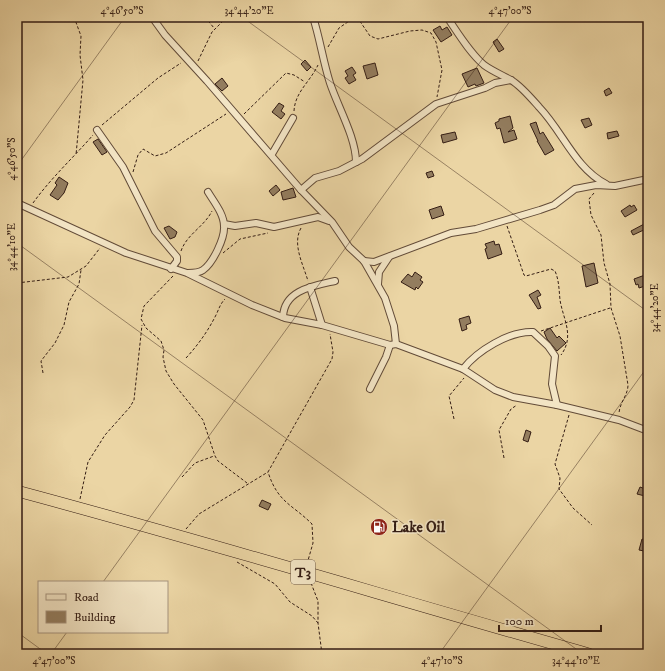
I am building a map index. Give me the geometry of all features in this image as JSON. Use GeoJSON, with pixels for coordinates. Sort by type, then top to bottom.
{"type":"FeatureCollection","features":[{"type":"Feature","properties":{"kind":"highway","name":"T3"},"geometry":{"type":"LineString","coordinates":[[17,491],[228,549],[589,654]]}},
{"type":"Feature","properties":{"kind":"street"},"geometry":{"type":"LineString","coordinates":[[152,17],[165,35],[332,222],[349,247],[364,261],[378,284],[394,326],[393,345],[370,389]]}},
{"type":"Feature","properties":{"kind":"street"},"geometry":{"type":"LineString","coordinates":[[313,17],[324,54],[330,83],[352,140],[356,162]]}},
{"type":"Feature","properties":{"kind":"street"},"geometry":{"type":"LineString","coordinates":[[447,17],[466,45],[478,59],[484,65],[511,80],[539,107],[553,123],[584,168],[605,185]]}},
{"type":"Feature","properties":{"kind":"street"},"geometry":{"type":"LineString","coordinates":[[302,190],[315,178],[339,170],[356,162],[436,104],[486,88],[495,83],[511,80]]}},
{"type":"Feature","properties":{"kind":"street"},"geometry":{"type":"LineString","coordinates":[[272,154],[293,118]]}},
{"type":"Feature","properties":{"kind":"street"},"geometry":{"type":"LineString","coordinates":[[97,130],[123,167],[155,231],[174,252],[177,261],[175,270]]}},
{"type":"Feature","properties":{"kind":"street"},"geometry":{"type":"LineString","coordinates":[[364,261],[374,262],[451,233],[476,229],[554,205],[575,189],[648,179]]}},
{"type":"Feature","properties":{"kind":"street"},"geometry":{"type":"LineString","coordinates":[[187,273],[202,271],[213,260],[224,230],[224,224],[215,203],[208,192]]}},
{"type":"Feature","properties":{"kind":"street"},"geometry":{"type":"LineString","coordinates":[[17,203],[126,253],[187,273],[283,317],[322,325],[393,345],[465,371],[495,390],[512,397],[558,405],[619,420],[648,431]]}},
{"type":"Feature","properties":{"kind":"street"},"geometry":{"type":"LineString","coordinates":[[224,224],[235,226],[256,223],[274,227],[318,217],[332,222]]}},
{"type":"Feature","properties":{"kind":"street"},"geometry":{"type":"LineString","coordinates":[[378,284],[379,272],[389,257]]}},
{"type":"Feature","properties":{"kind":"street"},"geometry":{"type":"LineString","coordinates":[[283,317],[283,308],[289,298],[310,287],[336,282]]}},
{"type":"Feature","properties":{"kind":"street"},"geometry":{"type":"LineString","coordinates":[[310,287],[322,325]]}},
{"type":"Feature","properties":{"kind":"street"},"geometry":{"type":"LineString","coordinates":[[465,371],[492,344],[514,336],[533,332],[548,346],[556,358],[552,384],[558,405]]}},
{"type":"Feature","properties":{"kind":"path"},"geometry":{"type":"LineString","coordinates":[[74,17],[81,36],[80,55],[83,80],[76,155]]}},
{"type":"Feature","properties":{"kind":"path"},"geometry":{"type":"LineString","coordinates":[[206,17],[215,29]]}},
{"type":"Feature","properties":{"kind":"path"},"geometry":{"type":"LineString","coordinates":[[195,67],[215,29],[227,17]]}},
{"type":"Feature","properties":{"kind":"path"},"geometry":{"type":"LineString","coordinates":[[293,118],[296,100],[316,70],[339,28],[356,17],[370,36],[378,39],[410,31],[422,30],[431,33],[436,42],[442,70],[437,91],[436,104]]}},
{"type":"Feature","properties":{"kind":"path"},"geometry":{"type":"LineString","coordinates":[[239,118],[286,73],[294,75],[306,83]]}},
{"type":"Feature","properties":{"kind":"path"},"geometry":{"type":"LineString","coordinates":[[131,182],[139,152],[143,149],[154,156],[166,153],[233,110]]}},
{"type":"Feature","properties":{"kind":"path"},"geometry":{"type":"LineString","coordinates":[[17,117],[17,131]]}},
{"type":"Feature","properties":{"kind":"path"},"geometry":{"type":"LineString","coordinates":[[605,185],[589,199],[589,206],[593,220],[601,235],[604,263],[610,284],[610,308],[620,336],[628,385],[628,393],[620,406],[619,420]]}},
{"type":"Feature","properties":{"kind":"path"},"geometry":{"type":"LineString","coordinates":[[177,261],[185,241],[207,221],[215,203]]}},
{"type":"Feature","properties":{"kind":"path"},"geometry":{"type":"LineString","coordinates":[[306,220],[298,234],[297,240],[310,287]]}},
{"type":"Feature","properties":{"kind":"path"},"geometry":{"type":"LineString","coordinates":[[505,220],[524,275],[526,276],[551,268],[555,271],[560,301],[566,321],[568,342],[564,351],[556,358]]}},
{"type":"Feature","properties":{"kind":"path"},"geometry":{"type":"LineString","coordinates":[[216,254],[226,252],[240,239],[263,236],[270,232]]}},
{"type":"Feature","properties":{"kind":"path"},"geometry":{"type":"LineString","coordinates":[[17,283],[68,277],[86,266],[104,242]]}},
{"type":"Feature","properties":{"kind":"path"},"geometry":{"type":"LineString","coordinates":[[42,373],[41,361],[55,343],[64,325],[69,302],[79,284],[81,270]]}},
{"type":"Feature","properties":{"kind":"path"},"geometry":{"type":"LineString","coordinates":[[78,507],[88,462],[106,435],[134,400],[142,324],[141,314],[144,306],[175,270]]}},
{"type":"Feature","properties":{"kind":"path"},"geometry":{"type":"LineString","coordinates":[[186,358],[196,349],[217,314],[218,307],[229,293]]}},
{"type":"Feature","properties":{"kind":"path"},"geometry":{"type":"LineString","coordinates":[[533,332],[610,308]]}},
{"type":"Feature","properties":{"kind":"path"},"geometry":{"type":"LineString","coordinates":[[142,324],[160,341],[164,350],[163,358],[166,371],[174,384],[203,420],[215,456],[247,483]]}},
{"type":"Feature","properties":{"kind":"path"},"geometry":{"type":"LineString","coordinates":[[183,537],[186,529],[196,516],[247,483],[268,472],[332,359],[333,352],[328,327]]}},
{"type":"Feature","properties":{"kind":"path"},"geometry":{"type":"LineString","coordinates":[[454,419],[449,396],[465,371]]}},
{"type":"Feature","properties":{"kind":"path"},"geometry":{"type":"LineString","coordinates":[[504,458],[499,430],[511,409],[519,405],[522,398]]}},
{"type":"Feature","properties":{"kind":"path"},"geometry":{"type":"LineString","coordinates":[[569,408],[567,426],[555,464],[560,478],[559,489],[573,508],[592,525]]}},
{"type":"Feature","properties":{"kind":"path"},"geometry":{"type":"LineString","coordinates":[[182,478],[195,463],[215,456]]}},
{"type":"Feature","properties":{"kind":"path","name":"T3"},"geometry":{"type":"LineString","coordinates":[[268,472],[273,486],[280,497],[312,524],[313,543],[307,562],[318,601],[318,623],[322,654]]}},
{"type":"Feature","properties":{"kind":"path","name":"T3"},"geometry":{"type":"LineString","coordinates":[[228,549],[233,560],[247,570],[275,584],[290,602],[314,618],[318,623]]}},
{"type":"Feature","properties":{"kind":"building"},"geometry":{"type":"Polygon","coordinates":[[[440,26],[442,30],[447,27],[452,35],[441,42],[433,30],[440,26]]]}},
{"type":"Feature","properties":{"kind":"building"},"geometry":{"type":"Polygon","coordinates":[[[497,39],[504,49],[499,52],[493,42],[497,39]]]}},
{"type":"Feature","properties":{"kind":"building"},"geometry":{"type":"Polygon","coordinates":[[[305,60],[311,67],[307,71],[301,64],[305,60]]]}},
{"type":"Feature","properties":{"kind":"building"},"geometry":{"type":"Polygon","coordinates":[[[375,63],[378,75],[367,79],[363,66],[375,63]]]}},
{"type":"Feature","properties":{"kind":"building"},"geometry":{"type":"Polygon","coordinates":[[[352,67],[356,73],[353,75],[356,80],[349,84],[345,78],[348,76],[345,71],[352,67]]]}},
{"type":"Feature","properties":{"kind":"building"},"geometry":{"type":"Polygon","coordinates":[[[477,68],[484,83],[476,86],[475,84],[468,87],[462,74],[477,68]]]}},
{"type":"Feature","properties":{"kind":"building"},"geometry":{"type":"Polygon","coordinates":[[[222,78],[228,86],[222,91],[215,84],[222,78]]]}},
{"type":"Feature","properties":{"kind":"building"},"geometry":{"type":"Polygon","coordinates":[[[609,88],[612,93],[606,96],[604,91],[609,88]]]}},
{"type":"Feature","properties":{"kind":"building"},"geometry":{"type":"Polygon","coordinates":[[[279,103],[284,106],[281,111],[285,114],[281,119],[272,112],[279,103]]]}},
{"type":"Feature","properties":{"kind":"building"},"geometry":{"type":"Polygon","coordinates":[[[510,116],[513,128],[508,132],[514,130],[517,139],[504,143],[500,128],[497,129],[495,123],[499,121],[499,119],[510,116]]]}},
{"type":"Feature","properties":{"kind":"building"},"geometry":{"type":"Polygon","coordinates":[[[589,118],[592,125],[585,128],[581,120],[589,118]]]}},
{"type":"Feature","properties":{"kind":"building"},"geometry":{"type":"Polygon","coordinates":[[[536,122],[540,134],[543,132],[554,150],[545,155],[530,124],[536,122]]]}},
{"type":"Feature","properties":{"kind":"building"},"geometry":{"type":"Polygon","coordinates":[[[617,131],[619,136],[608,139],[607,133],[617,131]]]}},
{"type":"Feature","properties":{"kind":"building"},"geometry":{"type":"Polygon","coordinates":[[[455,132],[457,139],[443,143],[441,135],[455,132]]]}},
{"type":"Feature","properties":{"kind":"building"},"geometry":{"type":"Polygon","coordinates":[[[98,139],[107,152],[102,155],[93,142],[98,139]]]}},
{"type":"Feature","properties":{"kind":"building"},"geometry":{"type":"Polygon","coordinates":[[[432,171],[434,176],[428,178],[426,173],[432,171]]]}},
{"type":"Feature","properties":{"kind":"building"},"geometry":{"type":"Polygon","coordinates":[[[59,177],[68,183],[64,193],[58,200],[50,195],[57,185],[55,183],[59,177]]]}},
{"type":"Feature","properties":{"kind":"building"},"geometry":{"type":"Polygon","coordinates":[[[276,185],[280,190],[273,196],[269,191],[276,185]]]}},
{"type":"Feature","properties":{"kind":"building"},"geometry":{"type":"Polygon","coordinates":[[[293,188],[296,197],[283,200],[281,192],[293,188]]]}},
{"type":"Feature","properties":{"kind":"building"},"geometry":{"type":"Polygon","coordinates":[[[630,205],[631,207],[634,205],[637,210],[625,217],[621,211],[630,205]]]}},
{"type":"Feature","properties":{"kind":"building"},"geometry":{"type":"Polygon","coordinates":[[[441,206],[444,215],[432,219],[429,210],[441,206]]]}},
{"type":"Feature","properties":{"kind":"building"},"geometry":{"type":"Polygon","coordinates":[[[646,223],[648,228],[633,235],[631,231],[646,223]]]}},
{"type":"Feature","properties":{"kind":"building"},"geometry":{"type":"Polygon","coordinates":[[[169,226],[177,232],[175,237],[170,239],[164,228],[169,226]]]}},
{"type":"Feature","properties":{"kind":"building"},"geometry":{"type":"Polygon","coordinates":[[[494,241],[495,245],[499,244],[502,254],[488,259],[485,244],[494,241]]]}},
{"type":"Feature","properties":{"kind":"building"},"geometry":{"type":"Polygon","coordinates":[[[594,263],[598,283],[586,287],[582,266],[594,263]]]}},
{"type":"Feature","properties":{"kind":"building"},"geometry":{"type":"Polygon","coordinates":[[[415,272],[422,277],[420,280],[423,282],[418,289],[416,287],[415,290],[401,282],[408,274],[412,277],[415,272]]]}},
{"type":"Feature","properties":{"kind":"building"},"geometry":{"type":"Polygon","coordinates":[[[645,275],[648,285],[639,288],[634,279],[645,275]]]}},
{"type":"Feature","properties":{"kind":"building"},"geometry":{"type":"Polygon","coordinates":[[[538,290],[541,295],[537,297],[541,308],[538,309],[529,295],[538,290]]]}},
{"type":"Feature","properties":{"kind":"building"},"geometry":{"type":"Polygon","coordinates":[[[469,316],[471,323],[466,325],[467,329],[462,331],[459,319],[469,316]]]}},
{"type":"Feature","properties":{"kind":"building"},"geometry":{"type":"Polygon","coordinates":[[[550,328],[557,338],[559,336],[566,343],[557,351],[547,339],[544,332],[550,328]]]}},
{"type":"Feature","properties":{"kind":"building"},"geometry":{"type":"Polygon","coordinates":[[[526,430],[531,432],[528,442],[523,440],[526,430]]]}},
{"type":"Feature","properties":{"kind":"building"},"geometry":{"type":"Polygon","coordinates":[[[640,487],[648,490],[645,496],[637,494],[640,487]]]}},
{"type":"Feature","properties":{"kind":"building"},"geometry":{"type":"Polygon","coordinates":[[[262,500],[271,504],[268,510],[259,506],[262,500]]]}},
{"type":"Feature","properties":{"kind":"building"},"geometry":{"type":"Polygon","coordinates":[[[642,539],[647,540],[644,551],[639,550],[642,539]]]}},
{"type":"Feature","properties":{"kind":"place","name":"Lake Oil"},"geometry":{"type":"Point","coordinates":[379,527]}}]}
